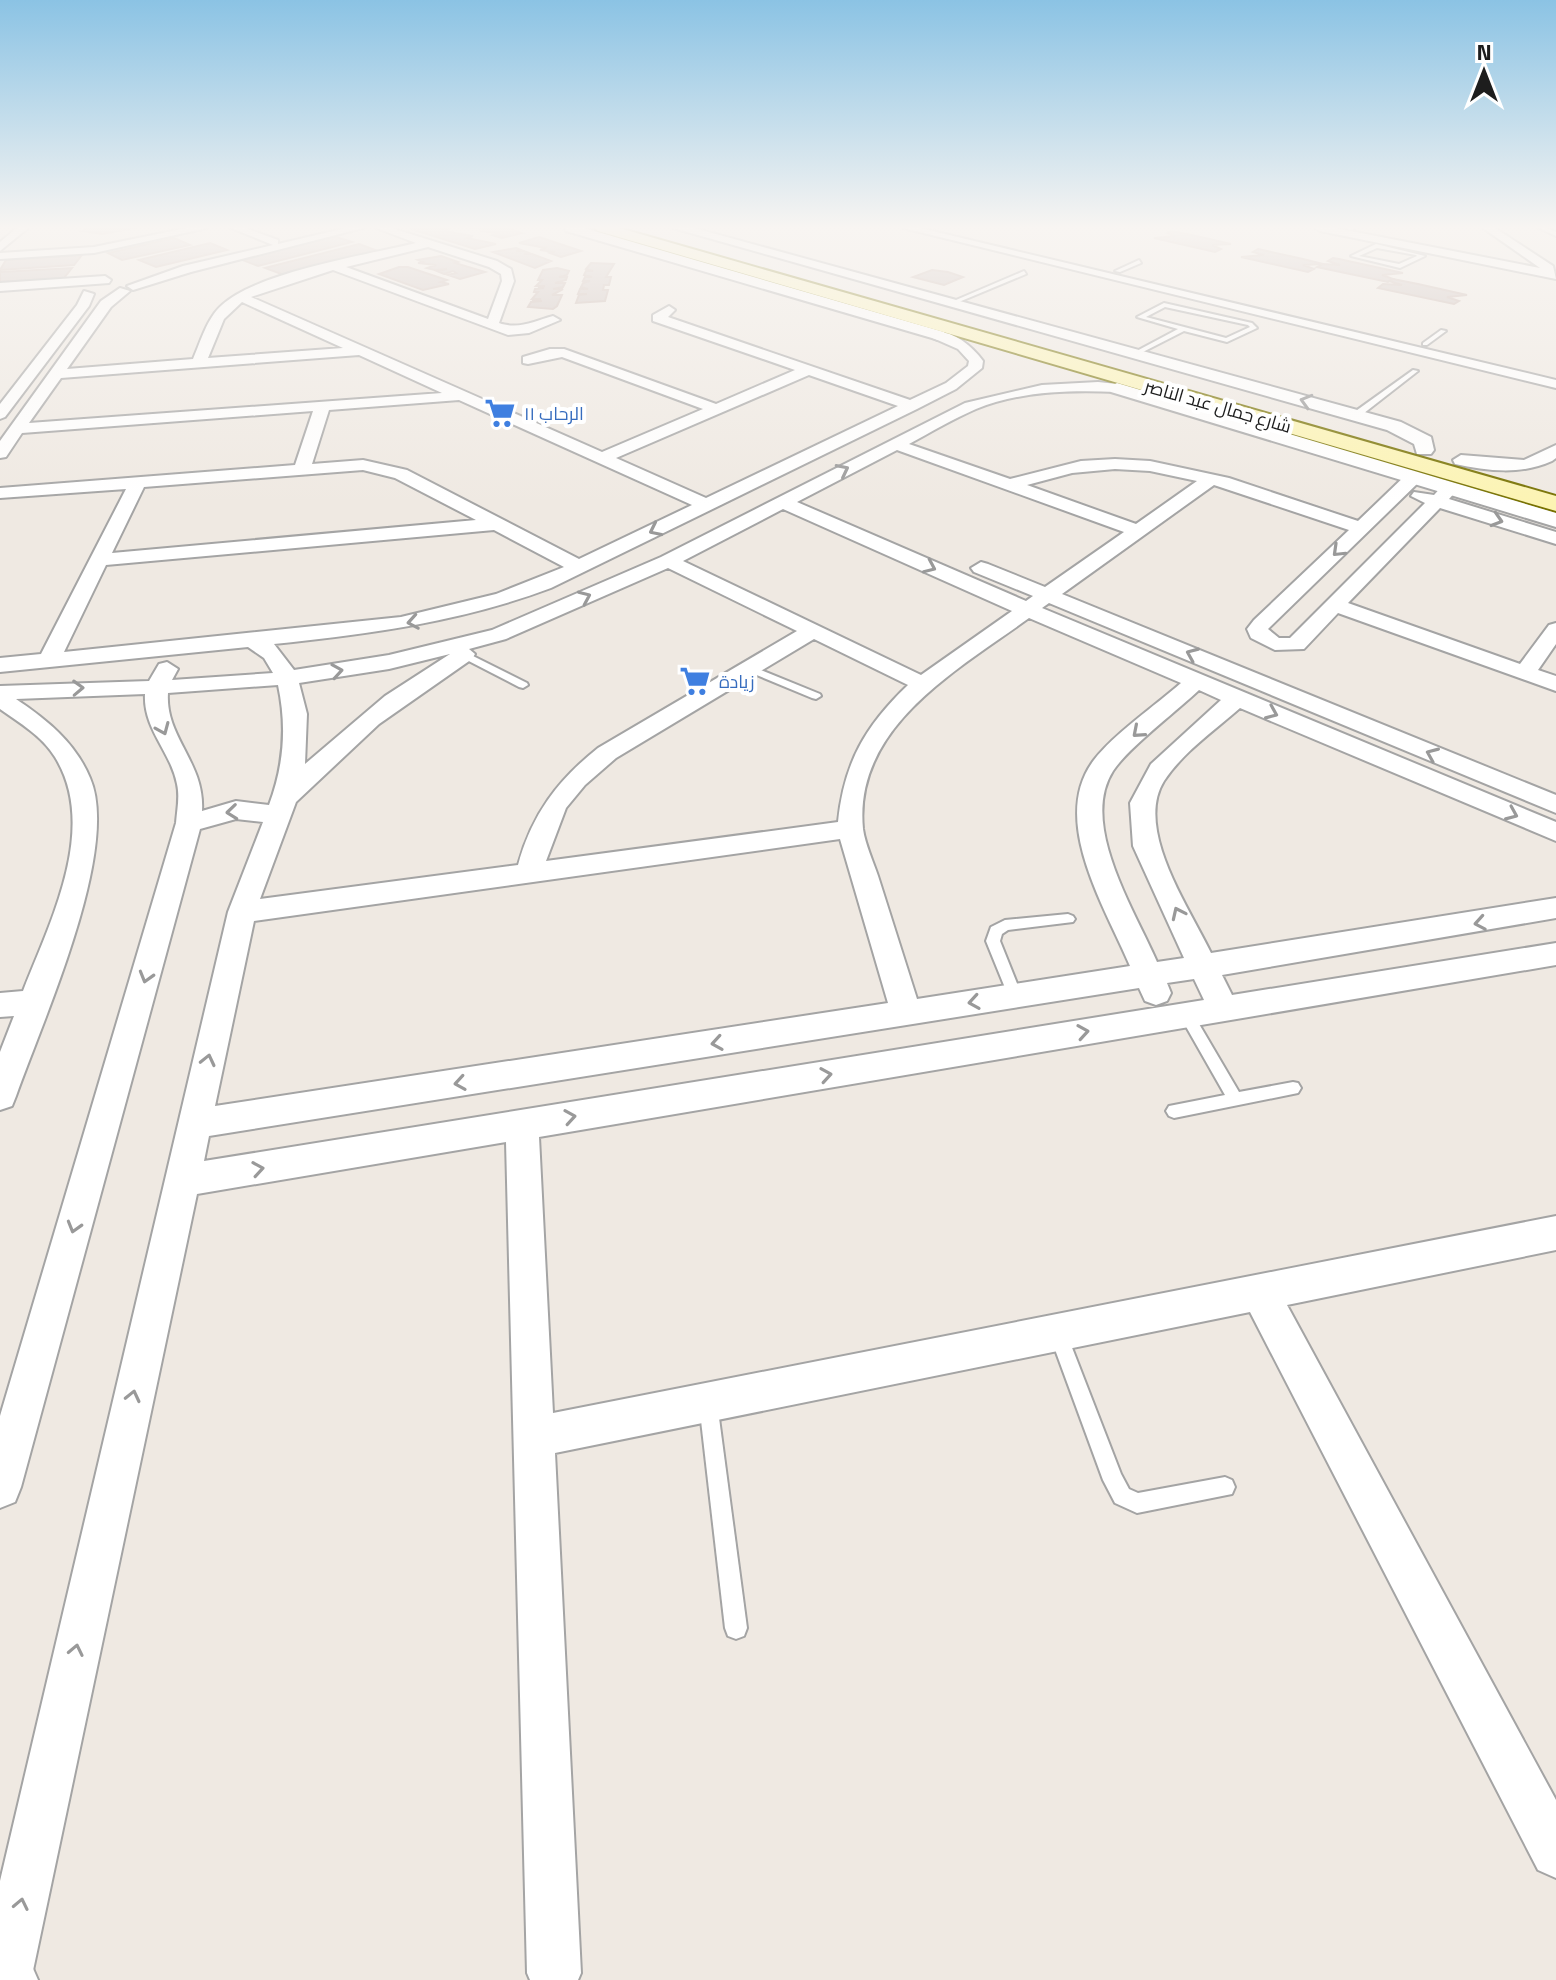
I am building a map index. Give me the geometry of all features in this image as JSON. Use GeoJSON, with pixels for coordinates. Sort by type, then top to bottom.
{"type":"FeatureCollection","features":[{"type":"Feature","properties":{"kind":"main road","name":"شارع جمال عبد الناصر"},"geometry":{"type":"LineString","coordinates":[[913,320],[1123,384],[1556,504]]}},
{"type":"Feature","properties":{"kind":"main road","name":"شارع جمال عبد الناصر"},"geometry":{"type":"LineString","coordinates":[[954,320],[1556,487]]}},
{"type":"Feature","properties":{"kind":"street"},"geometry":{"type":"LineString","coordinates":[[0,414],[72,320]]}},
{"type":"Feature","properties":{"kind":"street"},"geometry":{"type":"LineString","coordinates":[[0,453],[95,320]]}},
{"type":"Feature","properties":{"kind":"street"},"geometry":{"type":"LineString","coordinates":[[199,363],[219,320]]}},
{"type":"Feature","properties":{"kind":"street"},"geometry":{"type":"LineString","coordinates":[[292,320],[707,505]]}},
{"type":"Feature","properties":{"kind":"street"},"geometry":{"type":"LineString","coordinates":[[480,320],[516,332],[552,320]]}},
{"type":"Feature","properties":{"kind":"street"},"geometry":{"type":"LineString","coordinates":[[492,325],[494,320]]}},
{"type":"Feature","properties":{"kind":"street"},"geometry":{"type":"LineString","coordinates":[[665,320],[912,406]]}},
{"type":"Feature","properties":{"kind":"street"},"geometry":{"type":"LineString","coordinates":[[0,665],[425,620],[508,598],[579,567],[982,370],[972,353],[945,332],[903,320]]}},
{"type":"Feature","properties":{"kind":"street"},"geometry":{"type":"LineString","coordinates":[[1014,320],[1356,415],[1412,433],[1424,441],[1424,450]]}},
{"type":"Feature","properties":{"kind":"street"},"geometry":{"type":"LineString","coordinates":[[1307,320],[1556,375]]}},
{"type":"Feature","properties":{"kind":"street"},"geometry":{"type":"LineString","coordinates":[[1310,320],[1556,384]]}},
{"type":"Feature","properties":{"kind":"street"},"geometry":{"type":"LineString","coordinates":[[57,374],[361,351]]}},
{"type":"Feature","properties":{"kind":"street"},"geometry":{"type":"LineString","coordinates":[[528,360],[550,353],[564,353],[716,409]]}},
{"type":"Feature","properties":{"kind":"street"},"geometry":{"type":"LineString","coordinates":[[602,458],[808,370]]}},
{"type":"Feature","properties":{"kind":"street"},"geometry":{"type":"LineString","coordinates":[[189,823],[236,810],[280,808],[352,732],[388,703],[463,654],[499,635],[668,561],[970,406],[1020,384],[1123,384],[1407,484],[1556,520]]}},
{"type":"Feature","properties":{"kind":"street"},"geometry":{"type":"LineString","coordinates":[[17,429],[462,396]]}},
{"type":"Feature","properties":{"kind":"street"},"geometry":{"type":"LineString","coordinates":[[303,467],[323,406]]}},
{"type":"Feature","properties":{"kind":"street"},"geometry":{"type":"LineString","coordinates":[[895,444],[1138,531]]}},
{"type":"Feature","properties":{"kind":"street"},"geometry":{"type":"LineString","coordinates":[[1461,460],[1501,466],[1532,464],[1556,450]]}},
{"type":"Feature","properties":{"kind":"street"},"geometry":{"type":"LineString","coordinates":[[0,493],[339,464],[384,468],[579,567]]}},
{"type":"Feature","properties":{"kind":"street"},"geometry":{"type":"LineString","coordinates":[[1010,485],[1083,466],[1154,466],[1362,528]]}},
{"type":"Feature","properties":{"kind":"street"},"geometry":{"type":"LineString","coordinates":[[906,1013],[850,829],[854,786],[869,747],[892,713],[923,684],[1209,480]]}},
{"type":"Feature","properties":{"kind":"street"},"geometry":{"type":"LineString","coordinates":[[49,660],[138,481]]}},
{"type":"Feature","properties":{"kind":"street"},"geometry":{"type":"LineString","coordinates":[[1407,484],[1261,624],[1258,634],[1275,644],[1296,644],[1444,495]]}},
{"type":"Feature","properties":{"kind":"street"},"geometry":{"type":"LineString","coordinates":[[1444,495],[1556,538]]}},
{"type":"Feature","properties":{"kind":"street"},"geometry":{"type":"LineString","coordinates":[[789,498],[1049,595],[1556,805]]}},
{"type":"Feature","properties":{"kind":"street"},"geometry":{"type":"LineString","coordinates":[[789,498],[1028,610],[1556,832]]}},
{"type":"Feature","properties":{"kind":"street"},"geometry":{"type":"LineString","coordinates":[[99,560],[496,524]]}},
{"type":"Feature","properties":{"kind":"street"},"geometry":{"type":"LineString","coordinates":[[668,561],[923,684]]}},
{"type":"Feature","properties":{"kind":"street"},"geometry":{"type":"LineString","coordinates":[[1335,605],[1556,684]]}},
{"type":"Feature","properties":{"kind":"street"},"geometry":{"type":"LineString","coordinates":[[1525,673],[1556,629]]}},
{"type":"Feature","properties":{"kind":"street"},"geometry":{"type":"LineString","coordinates":[[529,873],[539,831],[556,802],[579,776],[607,753],[813,631]]}},
{"type":"Feature","properties":{"kind":"street"},"geometry":{"type":"LineString","coordinates":[[0,696],[286,678],[389,662],[499,635]]}},
{"type":"Feature","properties":{"kind":"street"},"geometry":{"type":"LineString","coordinates":[[4,1979],[242,912],[280,808],[297,746],[297,721],[277,656],[251,640]]}},
{"type":"Feature","properties":{"kind":"street"},"geometry":{"type":"LineString","coordinates":[[0,1487],[189,823],[190,783],[161,728],[156,708],[157,687],[170,664],[200,645]]}},
{"type":"Feature","properties":{"kind":"street"},"geometry":{"type":"LineString","coordinates":[[1177,1017],[1148,975],[1094,849],[1088,817],[1091,789],[1104,764],[1196,681]]}},
{"type":"Feature","properties":{"kind":"street"},"geometry":{"type":"LineString","coordinates":[[0,696],[29,715],[59,742],[79,777],[87,819],[82,868],[0,1096]]}},
{"type":"Feature","properties":{"kind":"street"},"geometry":{"type":"LineString","coordinates":[[1223,1009],[1146,846],[1141,821],[1143,799],[1152,779],[1237,698]]}},
{"type":"Feature","properties":{"kind":"street"},"geometry":{"type":"LineString","coordinates":[[242,912],[850,829]]}},
{"type":"Feature","properties":{"kind":"street"},"geometry":{"type":"LineString","coordinates":[[193,1124],[1479,923],[1556,908]]}},
{"type":"Feature","properties":{"kind":"street"},"geometry":{"type":"LineString","coordinates":[[181,1181],[1556,954]]}},
{"type":"Feature","properties":{"kind":"street"},"geometry":{"type":"LineString","coordinates":[[0,1005],[34,1002]]}},
{"type":"Feature","properties":{"kind":"street"},"geometry":{"type":"LineString","coordinates":[[522,1125],[554,1973]]}},
{"type":"Feature","properties":{"kind":"street"},"geometry":{"type":"LineString","coordinates":[[534,1437],[1556,1233]]}},
{"type":"Feature","properties":{"kind":"street"},"geometry":{"type":"LineString","coordinates":[[1260,1292],[1556,1852]]}},
{"type":"Feature","properties":{"kind":"lane"},"geometry":{"type":"LineString","coordinates":[[1148,320],[1227,340],[1254,328],[1224,320]]}},
{"type":"Feature","properties":{"kind":"lane"},"geometry":{"type":"LineString","coordinates":[[1135,354],[1182,329]]}},
{"type":"Feature","properties":{"kind":"lane"},"geometry":{"type":"LineString","coordinates":[[1425,344],[1443,331]]}},
{"type":"Feature","properties":{"kind":"lane"},"geometry":{"type":"LineString","coordinates":[[1356,415],[1415,371]]}},
{"type":"Feature","properties":{"kind":"lane"},"geometry":{"type":"LineString","coordinates":[[463,654],[523,685]]}},
{"type":"Feature","properties":{"kind":"lane"},"geometry":{"type":"LineString","coordinates":[[751,669],[816,696]]}},
{"type":"Feature","properties":{"kind":"lane"},"geometry":{"type":"LineString","coordinates":[[1015,996],[993,941],[996,931],[1005,925],[1068,919]]}},
{"type":"Feature","properties":{"kind":"lane"},"geometry":{"type":"LineString","coordinates":[[1177,1017],[1235,1098]]}},
{"type":"Feature","properties":{"kind":"lane"},"geometry":{"type":"LineString","coordinates":[[1174,1111],[1293,1088]]}},
{"type":"Feature","properties":{"kind":"lane"},"geometry":{"type":"LineString","coordinates":[[1058,1332],[1113,1480],[1122,1496],[1137,1503],[1225,1487]]}},
{"type":"Feature","properties":{"kind":"lane"},"geometry":{"type":"LineString","coordinates":[[708,1403],[736,1628]]}},
{"type":"Feature","properties":{"kind":"place","name":"الرحاب ١١"},"geometry":{"type":"Point","coordinates":[500,413]}},
{"type":"Feature","properties":{"kind":"place","name":"زيادة"},"geometry":{"type":"Point","coordinates":[695,681]}}]}
